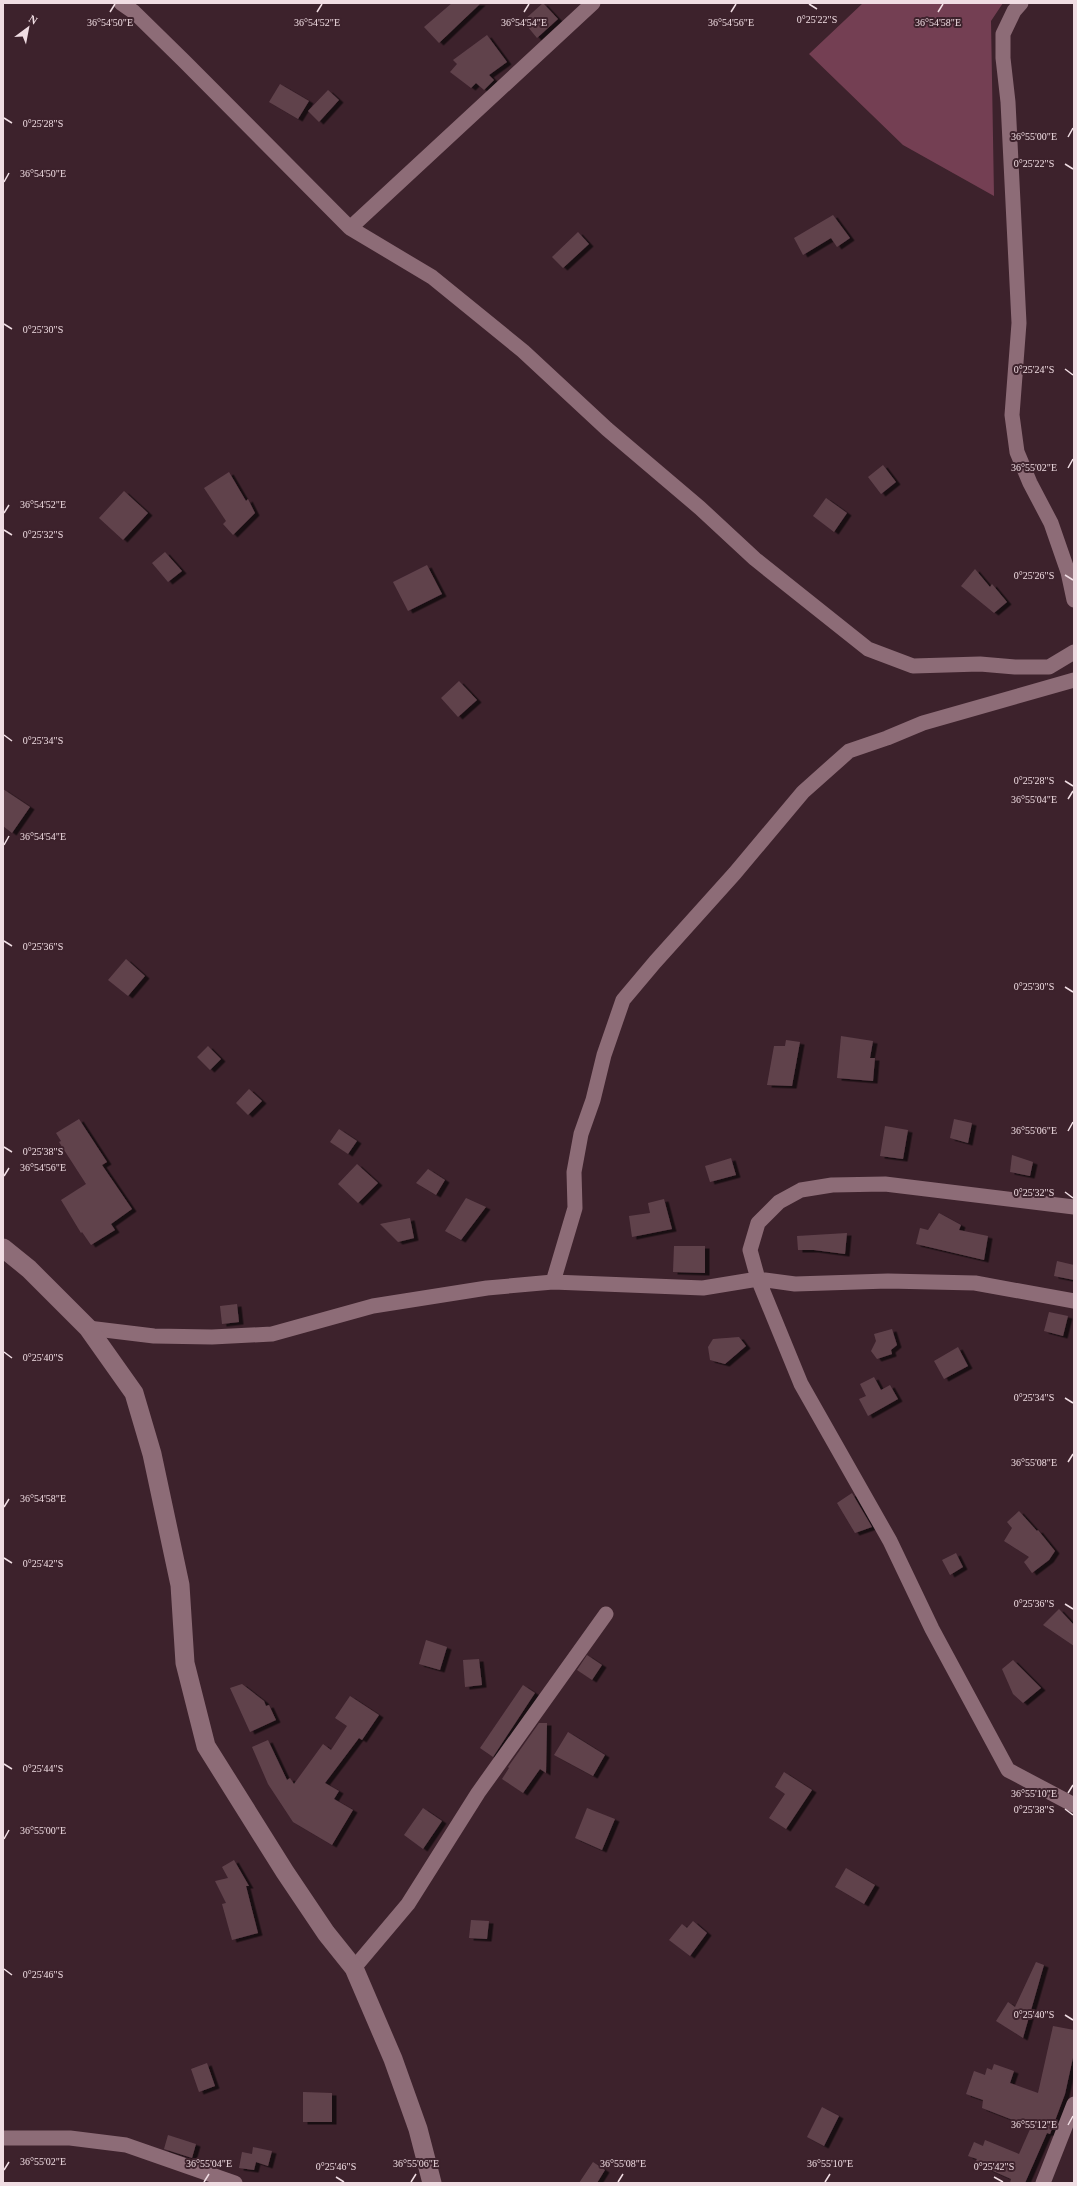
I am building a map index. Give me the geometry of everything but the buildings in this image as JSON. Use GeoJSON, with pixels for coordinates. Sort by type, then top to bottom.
{"type":"FeatureCollection","features":[{"type":"Feature","properties":{"kind":"street"},"geometry":{"type":"LineString","coordinates":[[121,3],[134,12],[189,66],[350,228],[432,277],[523,351],[607,430],[700,508],[755,559],[868,649],[913,666],[980,664],[1015,667],[1050,667],[1074,652]]}},
{"type":"Feature","properties":{"kind":"street"},"geometry":{"type":"LineString","coordinates":[[350,228],[593,3]]}},
{"type":"Feature","properties":{"kind":"street"},"geometry":{"type":"LineString","coordinates":[[1021,3],[1014,11],[1003,34],[1003,58],[1009,110],[1019,323],[1012,415],[1017,452],[1030,483],[1051,523],[1068,572],[1074,600]]}},
{"type":"Feature","properties":{"kind":"street"},"geometry":{"type":"LineString","coordinates":[[553,1282],[575,1208],[574,1172],[581,1134],[593,1100],[604,1055],[623,1000],[734,873],[802,792],[849,751],[887,738],[923,723],[1074,680]]}},
{"type":"Feature","properties":{"kind":"street"},"geometry":{"type":"LineString","coordinates":[[1074,1207],[885,1184],[832,1185],[801,1190],[779,1202],[758,1223],[750,1250],[758,1279],[801,1384],[890,1540],[932,1630],[1008,1770],[1074,1805]]}},
{"type":"Feature","properties":{"kind":"street"},"geometry":{"type":"LineString","coordinates":[[3,1248],[29,1270],[88,1328],[134,1393],[152,1454],[180,1585],[185,1663],[206,1746],[285,1872],[326,1933],[354,1968],[393,2059],[418,2129],[432,2183]]}},
{"type":"Feature","properties":{"kind":"street"},"geometry":{"type":"LineString","coordinates":[[88,1328],[154,1336],[212,1337],[272,1334],[373,1306],[486,1288],[553,1282],[703,1288],[758,1279],[795,1284],[888,1281],[976,1283],[1074,1301]]}},
{"type":"Feature","properties":{"kind":"street"},"geometry":{"type":"LineString","coordinates":[[354,1968],[408,1904],[478,1793],[606,1614]]}},
{"type":"Feature","properties":{"kind":"street"},"geometry":{"type":"LineString","coordinates":[[1043,2183],[1074,2104]]}},
{"type":"Feature","properties":{"kind":"street"},"geometry":{"type":"LineString","coordinates":[[3,2138],[70,2138],[126,2145],[235,2183]]}},
{"type":"Feature","properties":{"kind":"shaded area"},"geometry":{"type":"Polygon","coordinates":[[[863,3],[1003,3],[991,21],[994,196],[903,145],[809,54],[863,3]]]}}]}
